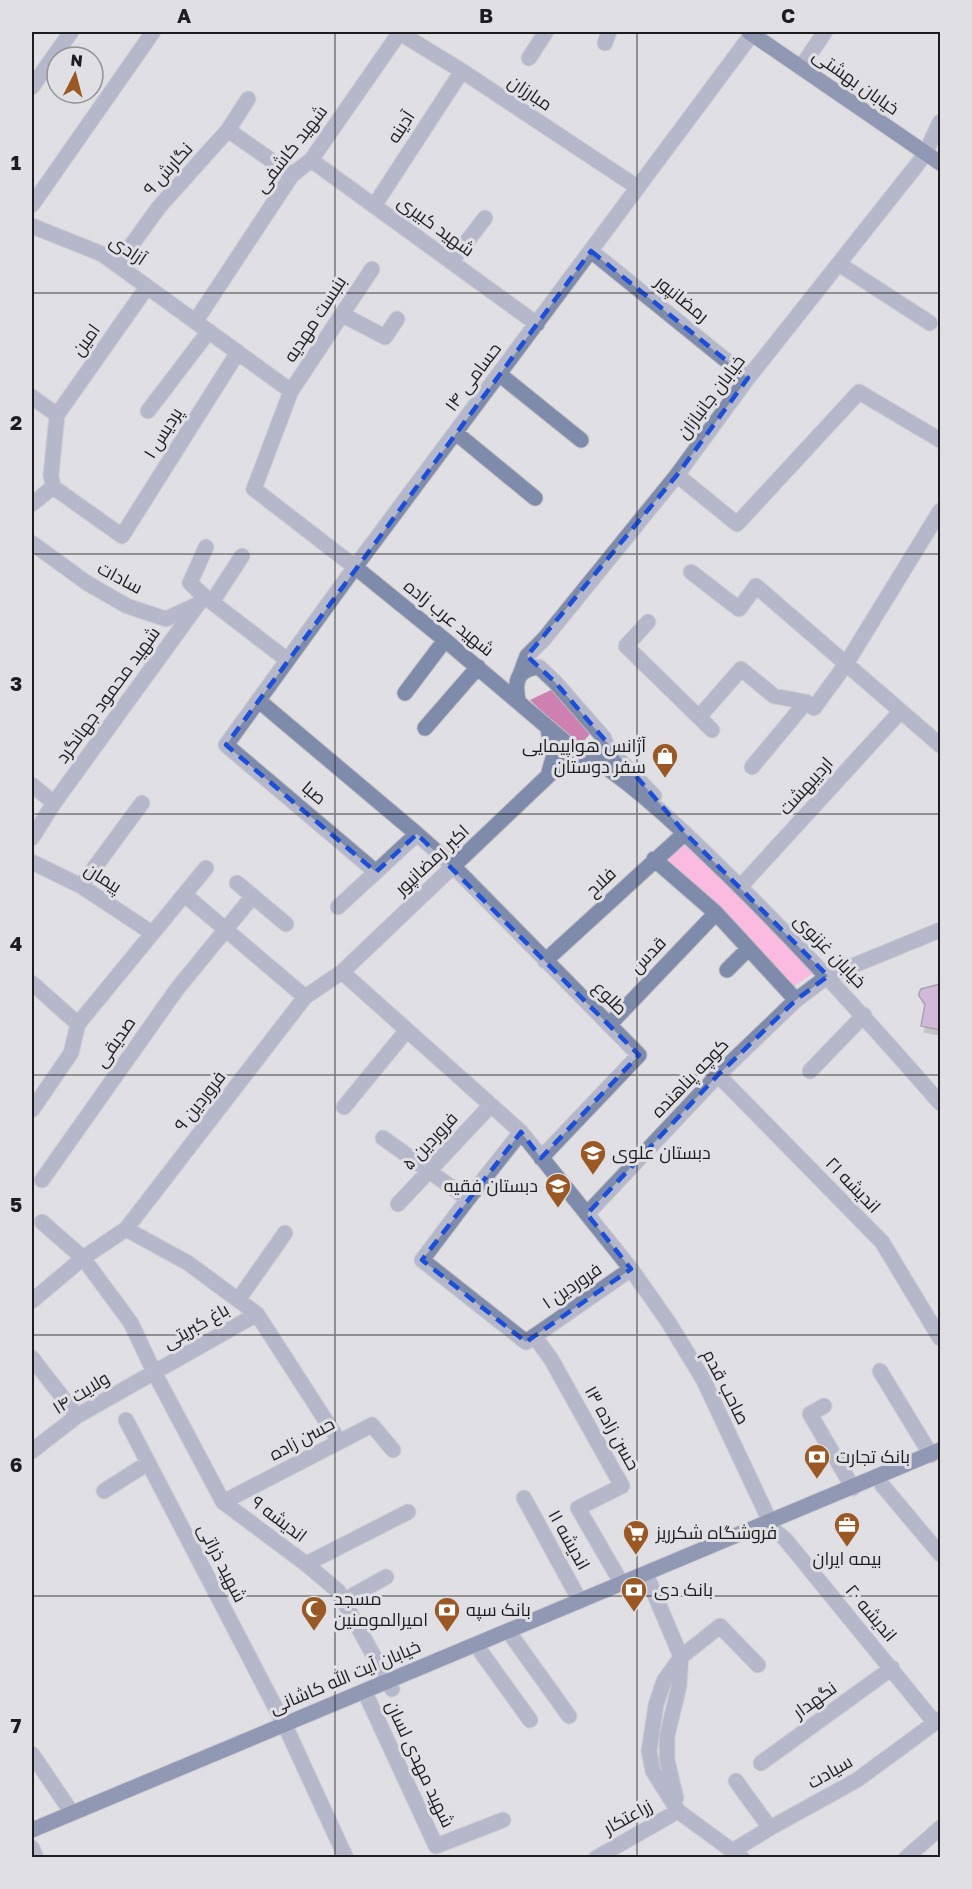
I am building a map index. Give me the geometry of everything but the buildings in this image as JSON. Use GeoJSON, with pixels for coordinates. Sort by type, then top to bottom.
{"type":"FeatureCollection","features":[{"type":"Feature","properties":{"kind":"main road","name":"خیابان بهشتی"},"geometry":{"type":"LineString","coordinates":[[750,33],[940,164]]}},
{"type":"Feature","properties":{"kind":"main road","name":"خیابان آیت الله کاشانی"},"geometry":{"type":"LineString","coordinates":[[772,1526],[853,1488],[937,1455]]}},
{"type":"Feature","properties":{"kind":"main road","name":"خیابان آیت الله کاشانی"},"geometry":{"type":"LineString","coordinates":[[32,1830],[286,1728],[368,1699],[389,1685],[481,1652],[772,1526],[882,1485],[937,1455]]}},
{"type":"Feature","properties":{"kind":"main road","name":"خیابان آیت الله کاشانی"},"geometry":{"type":"LineString","coordinates":[[32,1839],[580,1601],[622,1584],[648,1578]]}},
{"type":"Feature","properties":{"kind":"street"},"geometry":{"type":"LineString","coordinates":[[32,87],[70,32]]}},
{"type":"Feature","properties":{"kind":"street"},"geometry":{"type":"LineString","coordinates":[[32,205],[153,32]]}},
{"type":"Feature","properties":{"kind":"street","name":"مبارزان"},"geometry":{"type":"LineString","coordinates":[[400,32],[462,70],[637,187]]}},
{"type":"Feature","properties":{"kind":"street","name":"شهید کاشفی"},"geometry":{"type":"LineString","coordinates":[[195,322],[292,175],[311,160],[400,32]]}},
{"type":"Feature","properties":{"kind":"street"},"geometry":{"type":"LineString","coordinates":[[529,58],[546,32]]}},
{"type":"Feature","properties":{"kind":"street"},"geometry":{"type":"LineString","coordinates":[[801,67],[825,32]]}},
{"type":"Feature","properties":{"kind":"street","name":"حسامی ۱۴"},"geometry":{"type":"LineString","coordinates":[[226,745],[286,659],[537,324],[750,33]]}},
{"type":"Feature","properties":{"kind":"street","name":"آدینه"},"geometry":{"type":"LineString","coordinates":[[374,206],[462,70]]}},
{"type":"Feature","properties":{"kind":"street","name":"نگارش ۹"},"geometry":{"type":"LineString","coordinates":[[117,265],[159,207],[228,130],[248,99]]}},
{"type":"Feature","properties":{"kind":"street","name":"خیابان جانبازان"},"geometry":{"type":"LineString","coordinates":[[539,667],[544,639],[677,476],[748,378],[925,154],[940,122]]}},
{"type":"Feature","properties":{"kind":"street"},"geometry":{"type":"LineString","coordinates":[[228,130],[292,175]]}},
{"type":"Feature","properties":{"kind":"street","name":"شهید کبیری"},"geometry":{"type":"LineString","coordinates":[[311,160],[537,324]]}},
{"type":"Feature","properties":{"kind":"street"},"geometry":{"type":"LineString","coordinates":[[451,262],[485,218]]}},
{"type":"Feature","properties":{"kind":"street","name":"آزادی"},"geometry":{"type":"LineString","coordinates":[[32,226],[102,254],[291,391]]}},
{"type":"Feature","properties":{"kind":"street","name":"رمضانپور"},"geometry":{"type":"LineString","coordinates":[[591,251],[748,378]]}},
{"type":"Feature","properties":{"kind":"street"},"geometry":{"type":"LineString","coordinates":[[839,264],[930,323]]}},
{"type":"Feature","properties":{"kind":"street","name":"بنبست مهدیه"},"geometry":{"type":"LineString","coordinates":[[355,567],[254,489],[291,391],[372,269]]}},
{"type":"Feature","properties":{"kind":"street","name":"امین"},"geometry":{"type":"LineString","coordinates":[[57,415],[147,287]]}},
{"type":"Feature","properties":{"kind":"street"},"geometry":{"type":"LineString","coordinates":[[343,315],[385,337],[398,319]]}},
{"type":"Feature","properties":{"kind":"street"},"geometry":{"type":"LineString","coordinates":[[148,411],[208,331]]}},
{"type":"Feature","properties":{"kind":"street","name":"پردیس ۱"},"geometry":{"type":"LineString","coordinates":[[53,487],[122,536],[238,352]]}},
{"type":"Feature","properties":{"kind":"street"},"geometry":{"type":"LineString","coordinates":[[499,374],[581,440]]}},
{"type":"Feature","properties":{"kind":"street"},"geometry":{"type":"LineString","coordinates":[[677,476],[737,524],[860,392],[940,440]]}},
{"type":"Feature","properties":{"kind":"street"},"geometry":{"type":"LineString","coordinates":[[32,397],[57,415],[51,475],[53,487],[34,498]]}},
{"type":"Feature","properties":{"kind":"street"},"geometry":{"type":"LineString","coordinates":[[456,433],[535,498]]}},
{"type":"Feature","properties":{"kind":"street"},"geometry":{"type":"LineString","coordinates":[[699,717],[741,669],[774,696],[806,702],[814,708],[846,664],[940,511]]}},
{"type":"Feature","properties":{"kind":"street"},"geometry":{"type":"LineString","coordinates":[[206,547],[190,583],[204,601],[286,659]]}},
{"type":"Feature","properties":{"kind":"street"},"geometry":{"type":"LineString","coordinates":[[32,564],[37,548]]}},
{"type":"Feature","properties":{"kind":"street","name":"سادات"},"geometry":{"type":"LineString","coordinates":[[37,548],[87,583],[127,606],[156,616],[166,619],[204,601]]}},
{"type":"Feature","properties":{"kind":"street","name":"شهید محمود جهانگرد"},"geometry":{"type":"LineString","coordinates":[[32,838],[54,803],[204,601],[242,556]]}},
{"type":"Feature","properties":{"kind":"street","name":"شهید عرب زاده"},"geometry":{"type":"LineString","coordinates":[[355,567],[518,700],[548,728],[588,758],[620,777],[684,833]]}},
{"type":"Feature","properties":{"kind":"street"},"geometry":{"type":"LineString","coordinates":[[691,572],[739,609],[756,586],[940,746]]}},
{"type":"Feature","properties":{"kind":"street"},"geometry":{"type":"LineString","coordinates":[[648,622],[626,646],[712,730]]}},
{"type":"Feature","properties":{"kind":"street"},"geometry":{"type":"LineString","coordinates":[[518,700],[515,687],[527,656],[544,639]]}},
{"type":"Feature","properties":{"kind":"street"},"geometry":{"type":"LineString","coordinates":[[405,693],[445,640]]}},
{"type":"Feature","properties":{"kind":"street"},"geometry":{"type":"LineString","coordinates":[[425,728],[478,667]]}},
{"type":"Feature","properties":{"kind":"street"},"geometry":{"type":"LineString","coordinates":[[520,675],[529,668],[539,667],[555,682],[604,738],[607,747],[642,782],[684,833]]}},
{"type":"Feature","properties":{"kind":"street"},"geometry":{"type":"LineString","coordinates":[[258,700],[417,834],[338,907]]}},
{"type":"Feature","properties":{"kind":"street"},"geometry":{"type":"LineString","coordinates":[[752,767],[806,702]]}},
{"type":"Feature","properties":{"kind":"street","name":"اردیبهشت"},"geometry":{"type":"LineString","coordinates":[[741,887],[901,711]]}},
{"type":"Feature","properties":{"kind":"street"},"geometry":{"type":"LineString","coordinates":[[548,728],[553,758],[548,776]]}},
{"type":"Feature","properties":{"kind":"street","name":"صبا"},"geometry":{"type":"LineString","coordinates":[[226,745],[376,872]]}},
{"type":"Feature","properties":{"kind":"street","name":"اکبر رمضانپور"},"geometry":{"type":"LineString","coordinates":[[342,972],[548,776],[565,762],[603,754],[607,747]]}},
{"type":"Feature","properties":{"kind":"street"},"geometry":{"type":"LineString","coordinates":[[32,785],[54,803]]}},
{"type":"Feature","properties":{"kind":"street"},"geometry":{"type":"LineString","coordinates":[[81,886],[142,803]]}},
{"type":"Feature","properties":{"kind":"street","name":"خیابان غزنوی"},"geometry":{"type":"LineString","coordinates":[[684,833],[741,887],[828,976],[940,1103]]}},
{"type":"Feature","properties":{"kind":"street","name":"فلاح"},"geometry":{"type":"LineString","coordinates":[[545,961],[684,833]]}},
{"type":"Feature","properties":{"kind":"street","name":"طلوع"},"geometry":{"type":"LineString","coordinates":[[417,834],[454,867],[639,1055],[541,1158]]}},
{"type":"Feature","properties":{"kind":"street"},"geometry":{"type":"LineString","coordinates":[[654,859],[716,913],[796,1000]]}},
{"type":"Feature","properties":{"kind":"street","name":"پیمان"},"geometry":{"type":"LineString","coordinates":[[32,862],[81,886],[152,933]]}},
{"type":"Feature","properties":{"kind":"street"},"geometry":{"type":"LineString","coordinates":[[32,1110],[71,1053],[78,1024],[206,868]]}},
{"type":"Feature","properties":{"kind":"street"},"geometry":{"type":"LineString","coordinates":[[237,883],[286,924]]}},
{"type":"Feature","properties":{"kind":"street"},"geometry":{"type":"LineString","coordinates":[[185,895],[305,997],[342,972]]}},
{"type":"Feature","properties":{"kind":"street"},"geometry":{"type":"LineString","coordinates":[[226,930],[253,896]]}},
{"type":"Feature","properties":{"kind":"street","name":"قدس"},"geometry":{"type":"LineString","coordinates":[[609,1025],[716,913]]}},
{"type":"Feature","properties":{"kind":"street","name":"صدیقی"},"geometry":{"type":"LineString","coordinates":[[42,1180],[177,989],[226,930]]}},
{"type":"Feature","properties":{"kind":"street","name":"کوچه پناهنده"},"geometry":{"type":"LineString","coordinates":[[587,1214],[718,1075],[796,1000],[828,976],[940,930]]}},
{"type":"Feature","properties":{"kind":"street"},"geometry":{"type":"LineString","coordinates":[[727,970],[748,949]]}},
{"type":"Feature","properties":{"kind":"street","name":"صاحب قدم"},"geometry":{"type":"LineString","coordinates":[[342,972],[521,1132],[631,1269],[669,1323],[703,1379],[772,1526]]}},
{"type":"Feature","properties":{"kind":"street"},"geometry":{"type":"LineString","coordinates":[[32,983],[78,1024]]}},
{"type":"Feature","properties":{"kind":"street","name":"فروردین ۹"},"geometry":{"type":"LineString","coordinates":[[32,1301],[83,1258],[126,1229],[305,997]]}},
{"type":"Feature","properties":{"kind":"street"},"geometry":{"type":"LineString","coordinates":[[810,1071],[864,1015]]}},
{"type":"Feature","properties":{"kind":"street"},"geometry":{"type":"LineString","coordinates":[[344,1107],[407,1030]]}},
{"type":"Feature","properties":{"kind":"street","name":"اندیشه ۲۱"},"geometry":{"type":"LineString","coordinates":[[718,1075],[882,1242],[940,1338]]}},
{"type":"Feature","properties":{"kind":"street","name":"فروردین ۵"},"geometry":{"type":"LineString","coordinates":[[398,1204],[491,1105]]}},
{"type":"Feature","properties":{"kind":"street"},"geometry":{"type":"LineString","coordinates":[[521,1132],[422,1260],[526,1342],[534,1336]]}},
{"type":"Feature","properties":{"kind":"street"},"geometry":{"type":"LineString","coordinates":[[382,1138],[468,1199]]}},
{"type":"Feature","properties":{"kind":"street","name":"اندیشه ۹"},"geometry":{"type":"LineString","coordinates":[[42,1222],[83,1258],[131,1323],[154,1372],[223,1502],[338,1591],[389,1685]]}},
{"type":"Feature","properties":{"kind":"street"},"geometry":{"type":"LineString","coordinates":[[126,1229],[188,1263],[257,1314],[339,1441]]}},
{"type":"Feature","properties":{"kind":"street"},"geometry":{"type":"LineString","coordinates":[[238,1300],[285,1233]]}},
{"type":"Feature","properties":{"kind":"street","name":"فروردین ۱"},"geometry":{"type":"LineString","coordinates":[[534,1336],[631,1269]]}},
{"type":"Feature","properties":{"kind":"street","name":"باغ کبریتی"},"geometry":{"type":"LineString","coordinates":[[154,1372],[257,1314]]}},
{"type":"Feature","properties":{"kind":"street","name":"حسن زاده ۱۳"},"geometry":{"type":"LineString","coordinates":[[534,1336],[551,1359],[622,1486],[578,1508],[622,1584]]}},
{"type":"Feature","properties":{"kind":"street"},"geometry":{"type":"LineString","coordinates":[[32,1358],[76,1416]]}},
{"type":"Feature","properties":{"kind":"street"},"geometry":{"type":"LineString","coordinates":[[880,1371],[937,1455]]}},
{"type":"Feature","properties":{"kind":"street","name":"ولایت ۱۴"},"geometry":{"type":"LineString","coordinates":[[32,1451],[76,1416],[154,1372]]}},
{"type":"Feature","properties":{"kind":"street"},"geometry":{"type":"LineString","coordinates":[[824,1406],[810,1414],[853,1488]]}},
{"type":"Feature","properties":{"kind":"street","name":"شهید ذراتی"},"geometry":{"type":"LineString","coordinates":[[126,1420],[286,1728],[346,1857]]}},
{"type":"Feature","properties":{"kind":"street","name":"حسن زاده"},"geometry":{"type":"LineString","coordinates":[[223,1502],[372,1425],[393,1450]]}},
{"type":"Feature","properties":{"kind":"street"},"geometry":{"type":"LineString","coordinates":[[104,1491],[148,1462]]}},
{"type":"Feature","properties":{"kind":"street"},"geometry":{"type":"LineString","coordinates":[[882,1485],[940,1554]]}},
{"type":"Feature","properties":{"kind":"street","name":"اندیشه ۱۱"},"geometry":{"type":"LineString","coordinates":[[524,1498],[580,1601]]}},
{"type":"Feature","properties":{"kind":"street"},"geometry":{"type":"LineString","coordinates":[[306,1564],[408,1512]]}},
{"type":"Feature","properties":{"kind":"street","name":"اندیشه ۲۰"},"geometry":{"type":"LineString","coordinates":[[772,1526],[938,1721]]}},
{"type":"Feature","properties":{"kind":"street"},"geometry":{"type":"LineString","coordinates":[[343,1601],[386,1577]]}},
{"type":"Feature","properties":{"kind":"street"},"geometry":{"type":"LineString","coordinates":[[648,1578],[681,1657]]}},
{"type":"Feature","properties":{"kind":"street"},"geometry":{"type":"LineString","coordinates":[[738,1854],[678,1811],[654,1771],[650,1751],[650,1734],[664,1681],[681,1657],[720,1626],[758,1665]]}},
{"type":"Feature","properties":{"kind":"street"},"geometry":{"type":"LineString","coordinates":[[513,1638],[569,1716]]}},
{"type":"Feature","properties":{"kind":"street"},"geometry":{"type":"LineString","coordinates":[[481,1652],[530,1720]]}},
{"type":"Feature","properties":{"kind":"street","name":"نگهدار"},"geometry":{"type":"LineString","coordinates":[[761,1763],[892,1668]]}},
{"type":"Feature","properties":{"kind":"street","name":"شهید مهدی لسان"},"geometry":{"type":"LineString","coordinates":[[368,1699],[436,1846],[503,1820]]}},
{"type":"Feature","properties":{"kind":"street","name":"سیادت"},"geometry":{"type":"LineString","coordinates":[[738,1854],[770,1828],[857,1780],[938,1721]]}},
{"type":"Feature","properties":{"kind":"street"},"geometry":{"type":"LineString","coordinates":[[32,1754],[72,1813]]}},
{"type":"Feature","properties":{"kind":"street"},"geometry":{"type":"LineString","coordinates":[[736,1781],[770,1828]]}},
{"type":"Feature","properties":{"kind":"street","name":"زراعتکار"},"geometry":{"type":"LineString","coordinates":[[596,1857],[678,1811]]}},
{"type":"Feature","properties":{"kind":"street"},"geometry":{"type":"LineString","coordinates":[[906,1857],[940,1828]]}},
{"type":"Feature","properties":{"kind":"street"},"geometry":{"type":"LineString","coordinates":[[32,1848],[36,1857]]}},
{"type":"Feature","properties":{"kind":"highlighted area"},"geometry":{"type":"Polygon","coordinates":[[[591,251],[748,378],[677,475],[527,656],[555,682],[685,833],[828,976],[796,1000],[718,1075],[587,1214],[631,1269],[526,1342],[422,1260],[521,1132],[541,1158],[639,1055],[417,834],[376,872],[226,745],[591,251]]]}},
{"type":"Feature","properties":{"kind":"shaded area"},"geometry":{"type":"Polygon","coordinates":[[[553,689],[595,728],[578,748],[530,700],[553,689]]]}},
{"type":"Feature","properties":{"kind":"shaded area"},"geometry":{"type":"Polygon","coordinates":[[[688,840],[813,973],[792,988],[663,860],[688,840]]]}},
{"type":"Feature","properties":{"kind":"place","name":"آژانس هواپیمایی سفر دوستان"},"geometry":{"type":"Point","coordinates":[665,779]}},
{"type":"Feature","properties":{"kind":"place","name":"دبستان علوی"},"geometry":{"type":"Point","coordinates":[593,1176]}},
{"type":"Feature","properties":{"kind":"place","name":"دبستان فقیه"},"geometry":{"type":"Point","coordinates":[558,1209]}},
{"type":"Feature","properties":{"kind":"place","name":"بانک تجارت"},"geometry":{"type":"Point","coordinates":[817,1480]}},
{"type":"Feature","properties":{"kind":"place","name":"بیمه ایران"},"geometry":{"type":"Point","coordinates":[847,1548]}},
{"type":"Feature","properties":{"kind":"place","name":"فروشگاه شکرریز"},"geometry":{"type":"Point","coordinates":[636,1556]}},
{"type":"Feature","properties":{"kind":"place","name":"بانک دی"},"geometry":{"type":"Point","coordinates":[634,1613]}},
{"type":"Feature","properties":{"kind":"place","name":"مسجد امیرالمومنین"},"geometry":{"type":"Point","coordinates":[314,1632]}},
{"type":"Feature","properties":{"kind":"place","name":"بانک سپه"},"geometry":{"type":"Point","coordinates":[447,1633]}}]}
